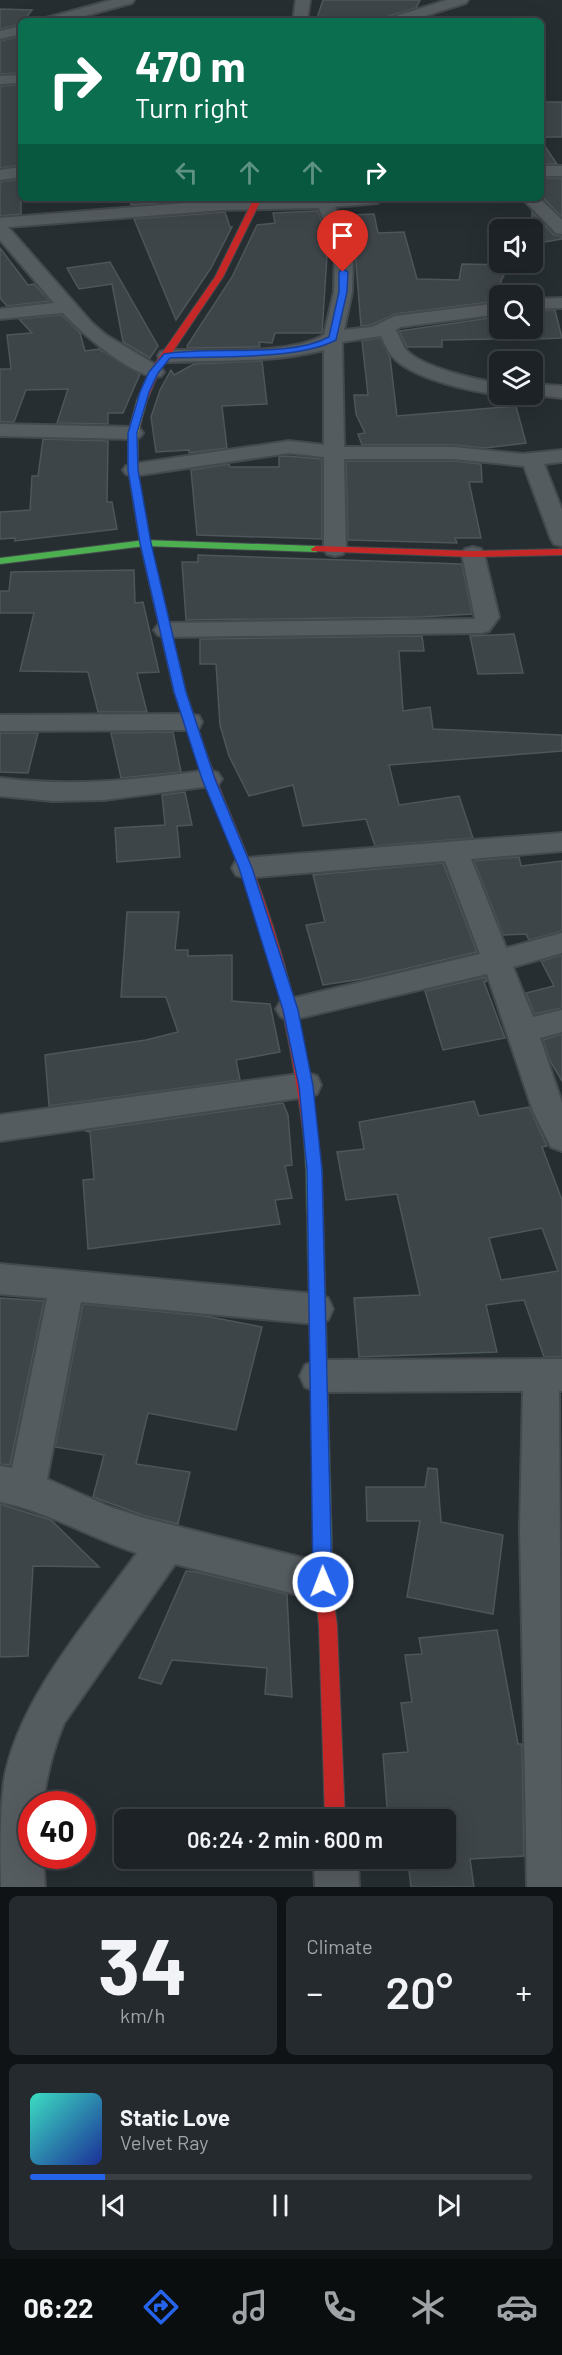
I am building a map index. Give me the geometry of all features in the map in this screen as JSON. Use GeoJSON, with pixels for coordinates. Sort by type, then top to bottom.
{"type":"FeatureCollection","features":[{"type":"Feature","properties":{"kind":"street"},"geometry":{"type":"LineString","coordinates":[[62,18],[127,0]]}},
{"type":"Feature","properties":{"kind":"street"},"geometry":{"type":"LineString","coordinates":[[300,18],[303,0]]}},
{"type":"Feature","properties":{"kind":"street"},"geometry":{"type":"LineString","coordinates":[[404,18],[461,0]]}},
{"type":"Feature","properties":{"kind":"street"},"geometry":{"type":"LineString","coordinates":[[0,35],[18,31]]}},
{"type":"Feature","properties":{"kind":"street"},"geometry":{"type":"LineString","coordinates":[[0,80],[18,79]]}},
{"type":"Feature","properties":{"kind":"street"},"geometry":{"type":"LineString","coordinates":[[544,171],[562,171]]}},
{"type":"Feature","properties":{"kind":"street"},"geometry":{"type":"LineString","coordinates":[[0,175],[18,172]]}},
{"type":"Feature","properties":{"kind":"street"},"geometry":{"type":"LineString","coordinates":[[69,201],[71,219]]}},
{"type":"Feature","properties":{"kind":"street"},"geometry":{"type":"LineString","coordinates":[[257,201],[219,277],[154,372],[138,409],[133,433],[133,470],[146,543],[180,692],[209,779],[246,868],[291,1010],[306,1086],[314,1170],[323,1582],[328,1625],[335,1809]]}},
{"type":"Feature","properties":{"kind":"street"},"geometry":{"type":"LineString","coordinates":[[0,223],[71,219],[257,201],[326,203],[347,201]]}},
{"type":"Feature","properties":{"kind":"street"},"geometry":{"type":"LineString","coordinates":[[533,201],[562,229]]}},
{"type":"Feature","properties":{"kind":"street"},"geometry":{"type":"LineString","coordinates":[[326,203],[344,251],[343,292],[333,338],[335,549]]}},
{"type":"Feature","properties":{"kind":"street"},"geometry":{"type":"LineString","coordinates":[[0,230],[66,307],[99,339],[154,372]]}},
{"type":"Feature","properties":{"kind":"street"},"geometry":{"type":"LineString","coordinates":[[543,304],[562,303]]}},
{"type":"Feature","properties":{"kind":"street"},"geometry":{"type":"LineString","coordinates":[[0,314],[66,307]]}},
{"type":"Feature","properties":{"kind":"street"},"geometry":{"type":"LineString","coordinates":[[167,356],[294,350],[319,346],[333,338],[387,330],[395,322],[489,309]]}},
{"type":"Feature","properties":{"kind":"street"},"geometry":{"type":"LineString","coordinates":[[387,330],[402,356],[441,374],[489,389]]}},
{"type":"Feature","properties":{"kind":"street"},"geometry":{"type":"LineString","coordinates":[[543,391],[562,392]]}},
{"type":"Feature","properties":{"kind":"street"},"geometry":{"type":"LineString","coordinates":[[0,430],[133,433]]}},
{"type":"Feature","properties":{"kind":"street"},"geometry":{"type":"LineString","coordinates":[[133,470],[289,447],[317,449],[333,453],[425,452],[523,460],[562,456]]}},
{"type":"Feature","properties":{"kind":"street"},"geometry":{"type":"LineString","coordinates":[[532,459],[562,539]]}},
{"type":"Feature","properties":{"kind":"street"},"geometry":{"type":"LineString","coordinates":[[0,561],[146,543],[473,554],[562,552]]}},
{"type":"Feature","properties":{"kind":"street"},"geometry":{"type":"LineString","coordinates":[[166,630],[481,626],[487,617],[473,554]]}},
{"type":"Feature","properties":{"kind":"street"},"geometry":{"type":"LineString","coordinates":[[0,723],[190,722]]}},
{"type":"Feature","properties":{"kind":"street"},"geometry":{"type":"LineString","coordinates":[[0,788],[63,794],[116,791],[209,779]]}},
{"type":"Feature","properties":{"kind":"street"},"geometry":{"type":"LineString","coordinates":[[246,868],[562,842]]}},
{"type":"Feature","properties":{"kind":"street"},"geometry":{"type":"LineString","coordinates":[[455,852],[524,1030],[549,1111],[562,1138]]}},
{"type":"Feature","properties":{"kind":"street"},"geometry":{"type":"LineString","coordinates":[[291,1010],[497,961],[562,943]]}},
{"type":"Feature","properties":{"kind":"street"},"geometry":{"type":"LineString","coordinates":[[524,1030],[562,1022]]}},
{"type":"Feature","properties":{"kind":"street"},"geometry":{"type":"LineString","coordinates":[[0,1128],[306,1086]]}},
{"type":"Feature","properties":{"kind":"street"},"geometry":{"type":"LineString","coordinates":[[0,1279],[316,1309]]}},
{"type":"Feature","properties":{"kind":"street"},"geometry":{"type":"LineString","coordinates":[[67,1286],[13,1487],[108,1525],[167,1544],[323,1582]]}},
{"type":"Feature","properties":{"kind":"street"},"geometry":{"type":"LineString","coordinates":[[318,1376],[552,1376],[549,1887]]}},
{"type":"Feature","properties":{"kind":"street"},"geometry":{"type":"LineString","coordinates":[[22,1887],[20,1816],[25,1779],[35,1743],[57,1700],[167,1544]]}},
{"type":"Feature","properties":{"kind":"street"},"geometry":{"type":"LineString","coordinates":[[336,1869],[337,1887]]}},
{"type":"Feature","properties":{"kind":"building"},"geometry":{"type":"Polygon","coordinates":[[[323,0],[420,0],[416,8],[388,18],[317,18],[323,0]]]}},
{"type":"Feature","properties":{"kind":"building"},"geometry":{"type":"Polygon","coordinates":[[[0,9],[32,10],[26,18],[18,18],[18,25],[0,29],[0,9]]]}},
{"type":"Feature","properties":{"kind":"building"},"geometry":{"type":"Polygon","coordinates":[[[18,37],[18,73],[0,74],[0,41],[18,37]]]}},
{"type":"Feature","properties":{"kind":"building"},"geometry":{"type":"Polygon","coordinates":[[[18,85],[18,165],[0,168],[0,86],[18,85]]]}},
{"type":"Feature","properties":{"kind":"building"},"geometry":{"type":"Polygon","coordinates":[[[544,102],[562,102],[562,137],[544,137],[544,102]]]}},
{"type":"Feature","properties":{"kind":"building"},"geometry":{"type":"Polygon","coordinates":[[[544,145],[557,164],[544,164],[544,145]]]}},
{"type":"Feature","properties":{"kind":"building"},"geometry":{"type":"Polygon","coordinates":[[[544,178],[562,178],[562,217],[544,199],[544,178]]]}},
{"type":"Feature","properties":{"kind":"building"},"geometry":{"type":"Polygon","coordinates":[[[18,179],[18,201],[21,201],[21,214],[0,216],[0,182],[18,179]]]}},
{"type":"Feature","properties":{"kind":"building"},"geometry":{"type":"Polygon","coordinates":[[[130,201],[172,201],[172,202],[131,205],[130,201]]]}},
{"type":"Feature","properties":{"kind":"building"},"geometry":{"type":"Polygon","coordinates":[[[318,211],[328,240],[322,333],[275,333],[272,343],[259,342],[260,347],[188,348],[187,346],[232,277],[257,225],[275,223],[273,213],[318,211]]]}},
{"type":"Feature","properties":{"kind":"building"},"geometry":{"type":"Polygon","coordinates":[[[225,212],[230,227],[232,227],[211,268],[176,320],[134,219],[225,212]]]}},
{"type":"Feature","properties":{"kind":"building"},"geometry":{"type":"Polygon","coordinates":[[[532,212],[539,219],[532,219],[532,212]]]}},
{"type":"Feature","properties":{"kind":"building"},"geometry":{"type":"Polygon","coordinates":[[[374,214],[378,233],[404,232],[417,279],[459,280],[462,264],[489,265],[489,273],[505,273],[500,285],[489,285],[489,302],[395,314],[371,325],[361,326],[350,215],[374,214]]]}},
{"type":"Feature","properties":{"kind":"building"},"geometry":{"type":"Polygon","coordinates":[[[543,224],[554,235],[562,236],[562,239],[543,242],[543,224]]]}},
{"type":"Feature","properties":{"kind":"building"},"geometry":{"type":"Polygon","coordinates":[[[0,248],[28,285],[34,284],[50,301],[7,306],[0,298],[0,248]]]}},
{"type":"Feature","properties":{"kind":"building"},"geometry":{"type":"Polygon","coordinates":[[[110,262],[158,346],[150,358],[123,342],[112,284],[79,289],[67,268],[110,262]]]}},
{"type":"Feature","properties":{"kind":"building"},"geometry":{"type":"Polygon","coordinates":[[[555,310],[562,338],[543,339],[543,311],[555,310]]]}},
{"type":"Feature","properties":{"kind":"building"},"geometry":{"type":"Polygon","coordinates":[[[62,315],[80,333],[85,351],[99,349],[140,374],[123,413],[108,413],[108,424],[57,423],[68,389],[26,390],[14,422],[0,422],[0,369],[11,369],[7,335],[32,333],[19,319],[62,315]]]}},
{"type":"Feature","properties":{"kind":"building"},"geometry":{"type":"Polygon","coordinates":[[[489,318],[489,339],[496,339],[442,340],[442,347],[407,347],[399,331],[489,318]]]}},
{"type":"Feature","properties":{"kind":"building"},"geometry":{"type":"Polygon","coordinates":[[[380,338],[390,357],[397,416],[516,406],[526,443],[485,448],[454,445],[362,445],[358,434],[365,433],[356,414],[354,395],[368,395],[362,341],[380,338]]]}},
{"type":"Feature","properties":{"kind":"building"},"geometry":{"type":"Polygon","coordinates":[[[262,361],[267,404],[222,406],[227,448],[189,453],[189,450],[156,452],[151,417],[160,390],[171,370],[174,375],[194,364],[262,361]]]}},
{"type":"Feature","properties":{"kind":"building"},"geometry":{"type":"Polygon","coordinates":[[[43,439],[108,441],[107,502],[112,502],[117,529],[15,541],[15,538],[0,539],[0,512],[30,510],[32,476],[38,476],[43,439]]]}},
{"type":"Feature","properties":{"kind":"building"},"geometry":{"type":"Polygon","coordinates":[[[279,457],[322,459],[322,539],[197,535],[191,470],[229,464],[230,467],[279,467],[279,457]]]}},
{"type":"Feature","properties":{"kind":"building"},"geometry":{"type":"Polygon","coordinates":[[[346,461],[454,461],[481,464],[482,482],[469,482],[481,538],[455,538],[457,543],[348,540],[346,461]]]}},
{"type":"Feature","properties":{"kind":"building"},"geometry":{"type":"Polygon","coordinates":[[[198,555],[462,564],[472,614],[420,617],[186,620],[182,562],[198,562],[198,555]]]}},
{"type":"Feature","properties":{"kind":"building"},"geometry":{"type":"Polygon","coordinates":[[[134,570],[135,603],[143,602],[159,672],[137,673],[147,712],[98,712],[88,672],[20,671],[34,613],[0,613],[0,591],[9,591],[11,572],[134,570]]]}},
{"type":"Feature","properties":{"kind":"building"},"geometry":{"type":"Polygon","coordinates":[[[514,634],[523,673],[478,674],[470,636],[514,634]]]}},
{"type":"Feature","properties":{"kind":"building"},"geometry":{"type":"Polygon","coordinates":[[[422,636],[424,651],[399,651],[403,711],[430,707],[433,729],[562,735],[562,751],[389,765],[399,805],[459,796],[473,838],[375,846],[366,819],[303,826],[293,785],[249,796],[229,756],[220,725],[216,664],[200,664],[200,639],[422,636]]]}},
{"type":"Feature","properties":{"kind":"building"},"geometry":{"type":"Polygon","coordinates":[[[173,732],[181,772],[121,778],[111,733],[173,732]]]}},
{"type":"Feature","properties":{"kind":"building"},"geometry":{"type":"Polygon","coordinates":[[[0,733],[38,733],[28,773],[0,772],[0,733]]]}},
{"type":"Feature","properties":{"kind":"building"},"geometry":{"type":"Polygon","coordinates":[[[185,792],[192,825],[177,826],[180,857],[117,862],[115,828],[165,825],[162,795],[185,792]]]}},
{"type":"Feature","properties":{"kind":"building"},"geometry":{"type":"Polygon","coordinates":[[[519,857],[521,866],[562,861],[562,931],[529,940],[526,934],[503,935],[474,861],[519,857]]]}},
{"type":"Feature","properties":{"kind":"building"},"geometry":{"type":"Polygon","coordinates":[[[443,863],[477,952],[362,979],[323,985],[306,925],[325,922],[313,875],[443,863]]]}},
{"type":"Feature","properties":{"kind":"building"},"geometry":{"type":"Polygon","coordinates":[[[127,912],[179,912],[175,950],[188,950],[188,956],[232,955],[232,1001],[270,1004],[280,1052],[236,1060],[240,1080],[49,1106],[45,1055],[146,1040],[178,1032],[166,997],[121,997],[127,912]]]}},
{"type":"Feature","properties":{"kind":"building"},"geometry":{"type":"Polygon","coordinates":[[[562,955],[562,1008],[534,1014],[526,993],[554,986],[541,961],[562,955]]]}},
{"type":"Feature","properties":{"kind":"building"},"geometry":{"type":"Polygon","coordinates":[[[486,977],[487,981],[484,982],[505,1038],[443,1050],[425,991],[486,977]]]}},
{"type":"Feature","properties":{"kind":"building"},"geometry":{"type":"Polygon","coordinates":[[[562,1034],[562,1081],[550,1061],[543,1040],[562,1034]]]}},
{"type":"Feature","properties":{"kind":"building"},"geometry":{"type":"Polygon","coordinates":[[[474,1101],[479,1116],[529,1107],[547,1146],[542,1147],[562,1200],[562,1357],[544,1357],[524,1300],[486,1305],[497,1352],[359,1357],[354,1298],[420,1295],[397,1194],[346,1200],[337,1152],[364,1149],[359,1122],[474,1101]],[[542,1228],[489,1238],[501,1280],[558,1271],[542,1228]]]}},
{"type":"Feature","properties":{"kind":"building"},"geometry":{"type":"Polygon","coordinates":[[[283,1103],[288,1115],[292,1165],[285,1166],[292,1198],[275,1200],[280,1224],[88,1249],[83,1180],[94,1179],[90,1132],[85,1131],[283,1103]]]}},
{"type":"Feature","properties":{"kind":"building"},"geometry":{"type":"Polygon","coordinates":[[[0,1298],[44,1301],[10,1465],[0,1464],[0,1298]]]}},
{"type":"Feature","properties":{"kind":"building"},"geometry":{"type":"Polygon","coordinates":[[[83,1304],[205,1316],[262,1327],[236,1430],[148,1413],[136,1464],[190,1472],[178,1524],[145,1516],[93,1497],[104,1455],[55,1447],[83,1304]]]}},
{"type":"Feature","properties":{"kind":"building"},"geometry":{"type":"Polygon","coordinates":[[[428,1468],[437,1469],[441,1522],[503,1535],[493,1614],[407,1597],[420,1521],[367,1521],[366,1487],[425,1487],[428,1468]]]}},
{"type":"Feature","properties":{"kind":"building"},"geometry":{"type":"Polygon","coordinates":[[[0,1504],[51,1520],[99,1567],[33,1566],[28,1656],[0,1657],[0,1504]]]}},
{"type":"Feature","properties":{"kind":"building"},"geometry":{"type":"Polygon","coordinates":[[[186,1571],[287,1594],[292,1697],[265,1694],[267,1668],[172,1660],[161,1684],[139,1678],[186,1571]]]}},
{"type":"Feature","properties":{"kind":"building"},"geometry":{"type":"Polygon","coordinates":[[[497,1630],[518,1744],[522,1744],[524,1856],[470,1859],[474,1887],[411,1887],[409,1869],[456,1869],[456,1809],[387,1809],[383,1754],[408,1752],[401,1703],[412,1702],[405,1655],[422,1654],[419,1638],[497,1630]]]}},
{"type":"Feature","properties":{"kind":"traffic: fast"},"geometry":{"type":"LineString","coordinates":[[0,561],[145,543],[316,549]]}},
{"type":"Feature","properties":{"kind":"traffic: fast"},"geometry":{"type":"LineString","coordinates":[[311,1139],[314,1170],[324,1589]]}},
{"type":"Feature","properties":{"kind":"traffic: slow"},"geometry":{"type":"LineString","coordinates":[[142,400],[133,433],[133,470],[145,543],[180,692],[200,752]]}},
{"type":"Feature","properties":{"kind":"traffic: jam"},"geometry":{"type":"LineString","coordinates":[[142,400],[154,372],[219,277],[257,201]]}},
{"type":"Feature","properties":{"kind":"traffic: jam"},"geometry":{"type":"LineString","coordinates":[[316,549],[473,554],[562,552]]}},
{"type":"Feature","properties":{"kind":"traffic: jam"},"geometry":{"type":"LineString","coordinates":[[200,752],[246,867],[279,967],[302,1069],[311,1139]]}},
{"type":"Feature","properties":{"kind":"traffic: jam"},"geometry":{"type":"LineString","coordinates":[[324,1589],[328,1625],[335,1809]]}},
{"type":"Feature","properties":{"kind":"route"},"geometry":{"type":"LineString","coordinates":[[323,1582],[314,1170],[306,1086],[291,1010],[246,868],[209,779],[180,692],[146,543],[133,470],[133,433],[144,392],[154,372],[167,356],[294,350],[319,346],[333,338],[343,292],[343,272]]}}]}
